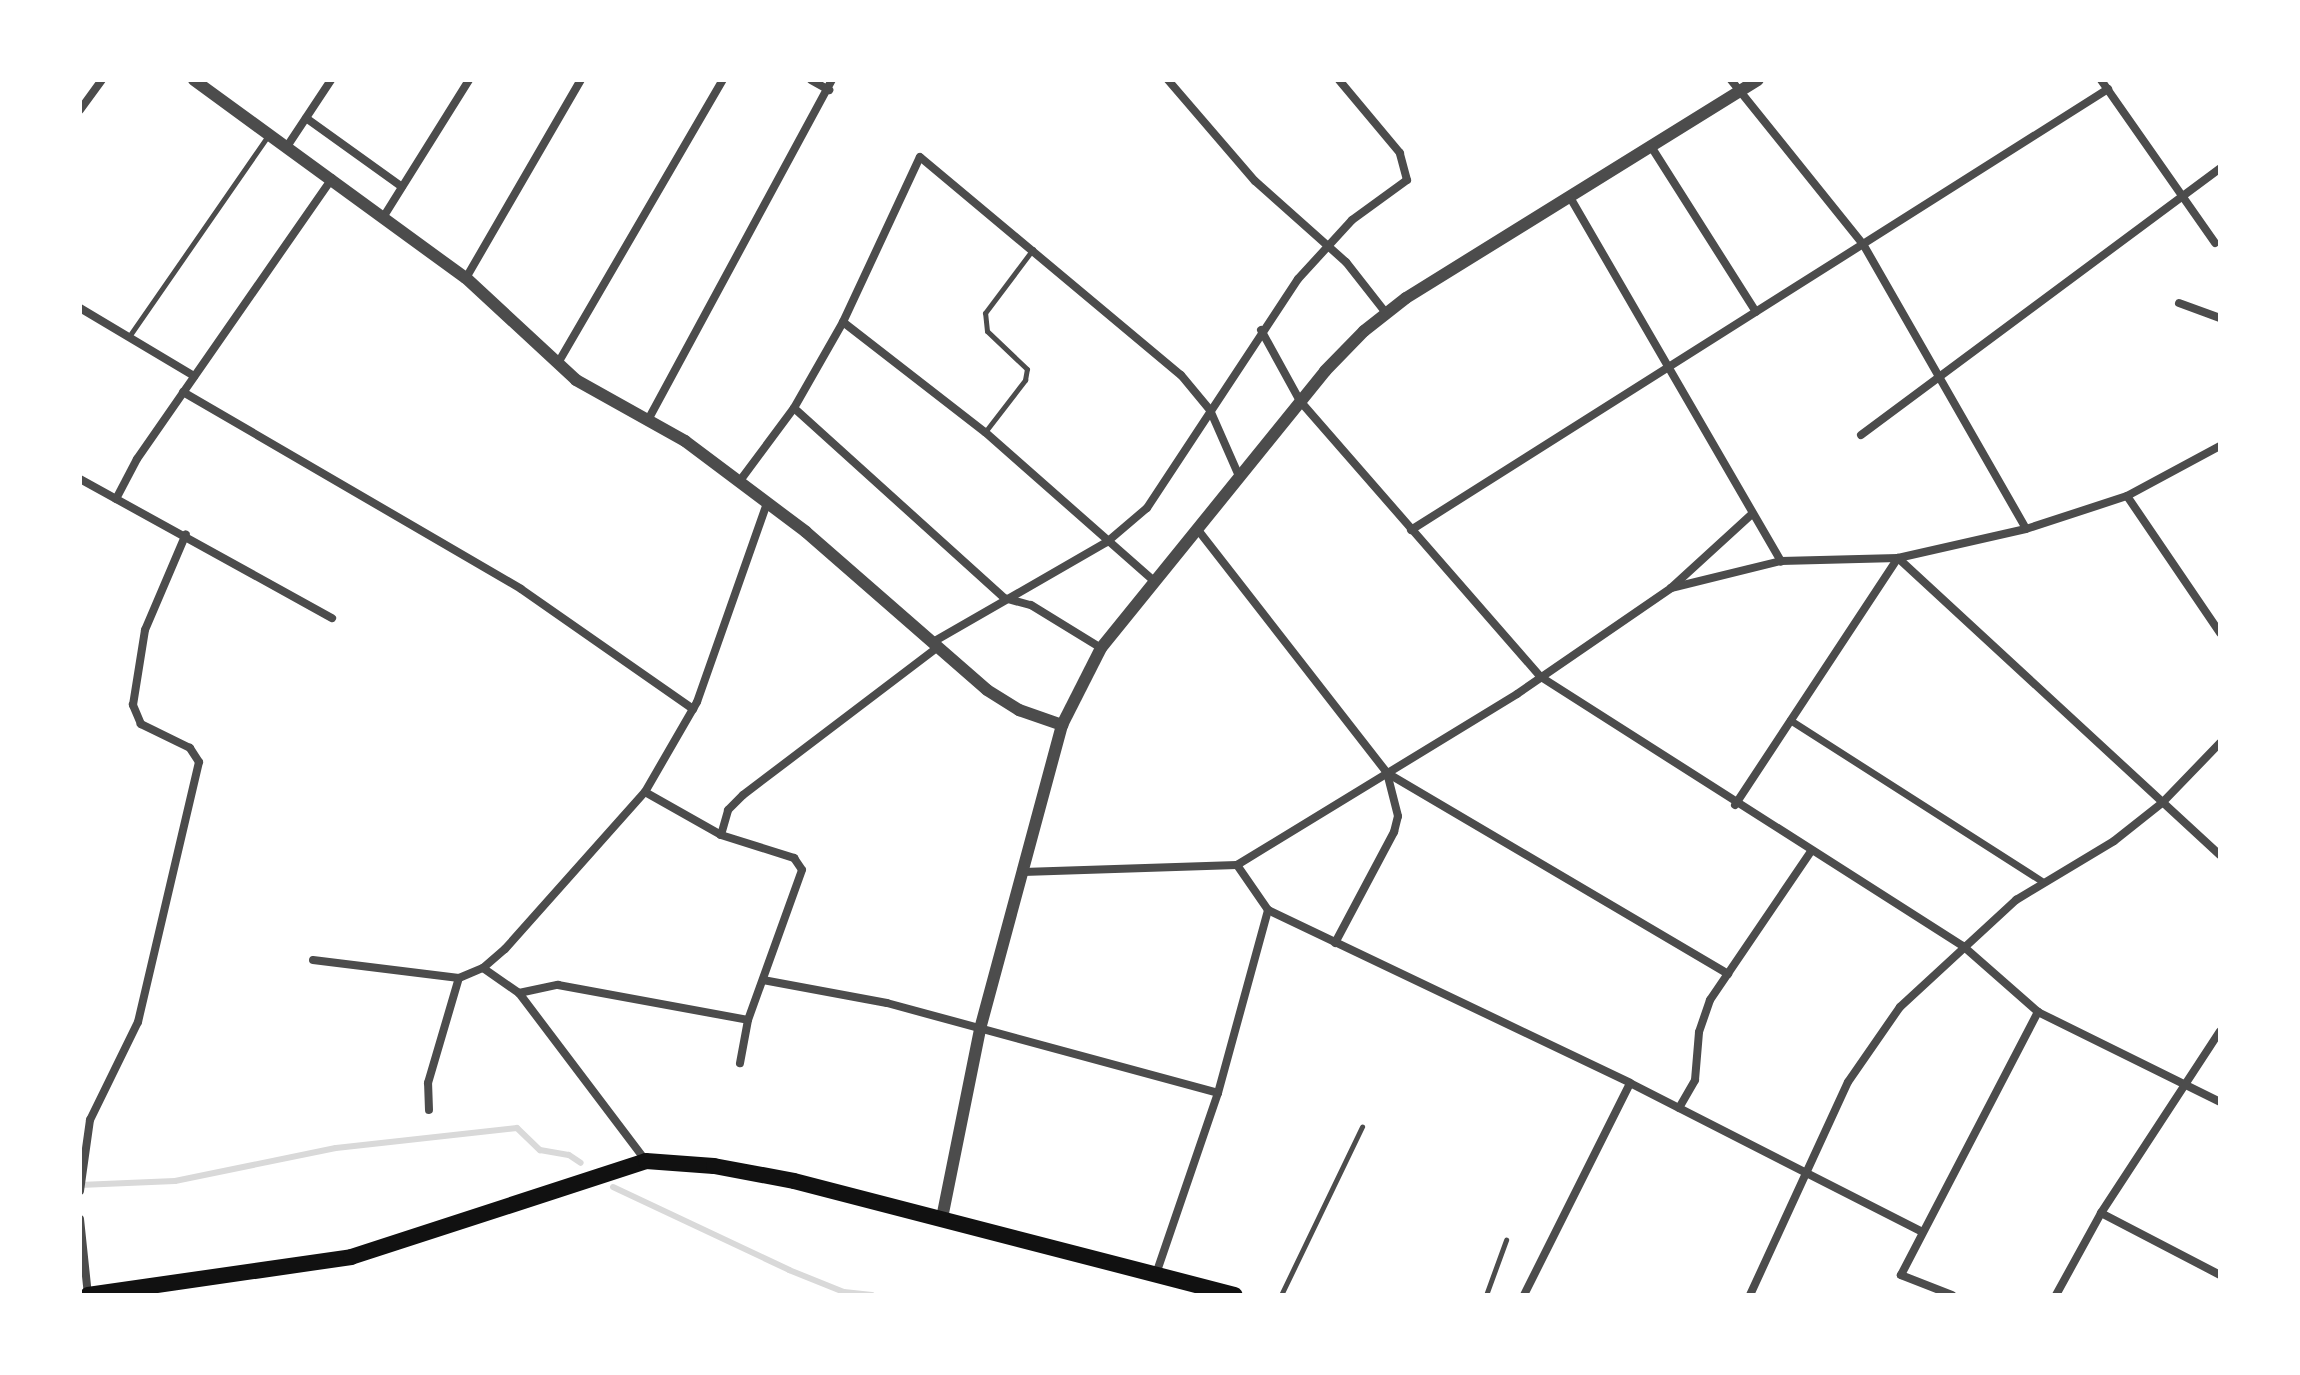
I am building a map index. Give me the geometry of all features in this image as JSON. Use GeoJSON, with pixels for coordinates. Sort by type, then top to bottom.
{"type":"FeatureCollection","features":[{"type":"Feature","properties":{"kind":"main road"},"geometry":{"type":"LineString","coordinates":[[88,1295],[351,1257],[646,1161],[781,1179],[1235,1295]]}},
{"type":"Feature","properties":{"kind":"street"},"geometry":{"type":"LineString","coordinates":[[80,110],[102,80]]}},
{"type":"Feature","properties":{"kind":"street"},"geometry":{"type":"LineString","coordinates":[[288,145],[331,80]]}},
{"type":"Feature","properties":{"kind":"street"},"geometry":{"type":"LineString","coordinates":[[384,216],[469,80]]}},
{"type":"Feature","properties":{"kind":"street"},"geometry":{"type":"LineString","coordinates":[[466,278],[581,80]]}},
{"type":"Feature","properties":{"kind":"street"},"geometry":{"type":"LineString","coordinates":[[558,363],[723,80]]}},
{"type":"Feature","properties":{"kind":"street"},"geometry":{"type":"LineString","coordinates":[[811,80],[829,90]]}},
{"type":"Feature","properties":{"kind":"street"},"geometry":{"type":"LineString","coordinates":[[648,420],[832,80]]}},
{"type":"Feature","properties":{"kind":"street"},"geometry":{"type":"LineString","coordinates":[[1168,80],[1255,181],[1327,245],[1386,313]]}},
{"type":"Feature","properties":{"kind":"street"},"geometry":{"type":"LineString","coordinates":[[721,835],[728,810],[743,795],[936,645],[1004,598],[1107,542],[1156,498],[1261,330],[1327,245],[1352,220],[1402,186],[1407,175],[1400,153],[1339,80]]}},
{"type":"Feature","properties":{"kind":"street"},"geometry":{"type":"LineString","coordinates":[[942,1218],[980,1029],[1062,725],[1101,648],[1300,401],[1364,331],[1386,313],[1652,148],[1734,86],[1758,80]]}},
{"type":"Feature","properties":{"kind":"street"},"geometry":{"type":"LineString","coordinates":[[2101,80],[2215,243]]}},
{"type":"Feature","properties":{"kind":"street"},"geometry":{"type":"LineString","coordinates":[[203,82],[466,278],[576,380],[648,420],[739,482],[851,567],[936,645],[1008,704],[1062,725]]}},
{"type":"Feature","properties":{"kind":"street"},"geometry":{"type":"LineString","coordinates":[[1734,86],[1863,244],[2026,529]]}},
{"type":"Feature","properties":{"kind":"street"},"geometry":{"type":"LineString","coordinates":[[1411,530],[2108,89]]}},
{"type":"Feature","properties":{"kind":"street"},"geometry":{"type":"LineString","coordinates":[[306,118],[402,187]]}},
{"type":"Feature","properties":{"kind":"street"},"geometry":{"type":"LineString","coordinates":[[1652,148],[1756,312]]}},
{"type":"Feature","properties":{"kind":"street"},"geometry":{"type":"LineString","coordinates":[[739,482],[794,408],[843,322],[920,157],[1034,249],[1181,375],[1210,410],[1239,476]]}},
{"type":"Feature","properties":{"kind":"street"},"geometry":{"type":"LineString","coordinates":[[1861,435],[2220,168]]}},
{"type":"Feature","properties":{"kind":"street"},"geometry":{"type":"LineString","coordinates":[[116,499],[183,392],[332,178]]}},
{"type":"Feature","properties":{"kind":"street"},"geometry":{"type":"LineString","coordinates":[[1571,199],[1671,365],[1781,561]]}},
{"type":"Feature","properties":{"kind":"street"},"geometry":{"type":"LineString","coordinates":[[2179,303],[2220,318]]}},
{"type":"Feature","properties":{"kind":"street"},"geometry":{"type":"LineString","coordinates":[[80,308],[130,335],[194,376]]}},
{"type":"Feature","properties":{"kind":"street"},"geometry":{"type":"LineString","coordinates":[[843,322],[985,432],[1154,581]]}},
{"type":"Feature","properties":{"kind":"street"},"geometry":{"type":"LineString","coordinates":[[1261,330],[1300,401],[1541,677],[1810,853],[1963,946],[2038,1012],[2220,1102]]}},
{"type":"Feature","properties":{"kind":"street"},"geometry":{"type":"LineString","coordinates":[[183,392],[521,589],[693,709]]}},
{"type":"Feature","properties":{"kind":"street"},"geometry":{"type":"LineString","coordinates":[[794,408],[1004,598],[1031,605],[1101,648]]}},
{"type":"Feature","properties":{"kind":"street"},"geometry":{"type":"LineString","coordinates":[[1671,588],[1781,561],[1898,558],[2026,529],[2127,496],[2220,446]]}},
{"type":"Feature","properties":{"kind":"street"},"geometry":{"type":"LineString","coordinates":[[80,479],[186,534],[332,618]]}},
{"type":"Feature","properties":{"kind":"street"},"geometry":{"type":"LineString","coordinates":[[2127,496],[2220,633]]}},
{"type":"Feature","properties":{"kind":"street"},"geometry":{"type":"LineString","coordinates":[[313,960],[459,978],[483,968],[645,792],[693,709],[767,503]]}},
{"type":"Feature","properties":{"kind":"street"},"geometry":{"type":"LineString","coordinates":[[1023,872],[1237,865],[1541,677],[1671,588],[1752,514]]}},
{"type":"Feature","properties":{"kind":"street"},"geometry":{"type":"LineString","coordinates":[[1198,530],[1387,773],[1728,974]]}},
{"type":"Feature","properties":{"kind":"street"},"geometry":{"type":"LineString","coordinates":[[80,1191],[90,1120],[138,1022],[199,762],[190,748],[141,724],[133,705],[145,630],[186,534]]}},
{"type":"Feature","properties":{"kind":"street"},"geometry":{"type":"LineString","coordinates":[[1735,805],[1898,558]]}},
{"type":"Feature","properties":{"kind":"street"},"geometry":{"type":"LineString","coordinates":[[1898,558],[2220,855]]}},
{"type":"Feature","properties":{"kind":"street"},"geometry":{"type":"LineString","coordinates":[[1790,720],[2042,881]]}},
{"type":"Feature","properties":{"kind":"street"},"geometry":{"type":"LineString","coordinates":[[1750,1295],[1848,1082],[1900,1007],[1963,946],[2042,881],[2114,841],[2162,803],[2220,743]]}},
{"type":"Feature","properties":{"kind":"street"},"geometry":{"type":"LineString","coordinates":[[1335,943],[1394,832],[1398,816],[1387,773]]}},
{"type":"Feature","properties":{"kind":"street"},"geometry":{"type":"LineString","coordinates":[[645,792],[721,835],[794,858],[802,870],[748,1020],[740,1063]]}},
{"type":"Feature","properties":{"kind":"street"},"geometry":{"type":"LineString","coordinates":[[1679,1108],[1695,1080],[1701,1020],[1728,974],[1810,853]]}},
{"type":"Feature","properties":{"kind":"street"},"geometry":{"type":"LineString","coordinates":[[1237,865],[1268,910],[1630,1083],[1922,1232]]}},
{"type":"Feature","properties":{"kind":"street"},"geometry":{"type":"LineString","coordinates":[[1156,1274],[1218,1093],[1268,910]]}},
{"type":"Feature","properties":{"kind":"street"},"geometry":{"type":"LineString","coordinates":[[483,968],[519,993],[646,1161]]}},
{"type":"Feature","properties":{"kind":"street"},"geometry":{"type":"LineString","coordinates":[[429,1110],[428,1083],[459,978]]}},
{"type":"Feature","properties":{"kind":"street"},"geometry":{"type":"LineString","coordinates":[[763,980],[887,1003],[1218,1093]]}},
{"type":"Feature","properties":{"kind":"street"},"geometry":{"type":"LineString","coordinates":[[519,993],[558,985],[748,1020]]}},
{"type":"Feature","properties":{"kind":"street"},"geometry":{"type":"LineString","coordinates":[[1952,1295],[1901,1275],[2038,1012]]}},
{"type":"Feature","properties":{"kind":"street"},"geometry":{"type":"LineString","coordinates":[[2056,1295],[2101,1213],[2220,1031]]}},
{"type":"Feature","properties":{"kind":"street"},"geometry":{"type":"LineString","coordinates":[[1524,1295],[1630,1083]]}},
{"type":"Feature","properties":{"kind":"street"},"geometry":{"type":"LineString","coordinates":[[2101,1213],[2220,1275]]}},
{"type":"Feature","properties":{"kind":"street"},"geometry":{"type":"LineString","coordinates":[[80,1219],[88,1295]]}},
{"type":"Feature","properties":{"kind":"lane"},"geometry":{"type":"LineString","coordinates":[[130,335],[271,132]]}},
{"type":"Feature","properties":{"kind":"lane"},"geometry":{"type":"LineString","coordinates":[[985,432],[1025,380],[1027,369],[987,331],[985,313],[1034,249]]}},
{"type":"Feature","properties":{"kind":"lane"},"geometry":{"type":"LineString","coordinates":[[1281,1295],[1362,1127]]}},
{"type":"Feature","properties":{"kind":"lane"},"geometry":{"type":"LineString","coordinates":[[1486,1295],[1506,1240]]}},
{"type":"Feature","properties":{"kind":"waterway"},"geometry":{"type":"LineString","coordinates":[[80,1185],[175,1181],[336,1148],[517,1128],[540,1150],[569,1155],[581,1163]]}},
{"type":"Feature","properties":{"kind":"waterway"},"geometry":{"type":"LineString","coordinates":[[613,1187],[789,1270],[844,1292],[872,1295]]}}]}
